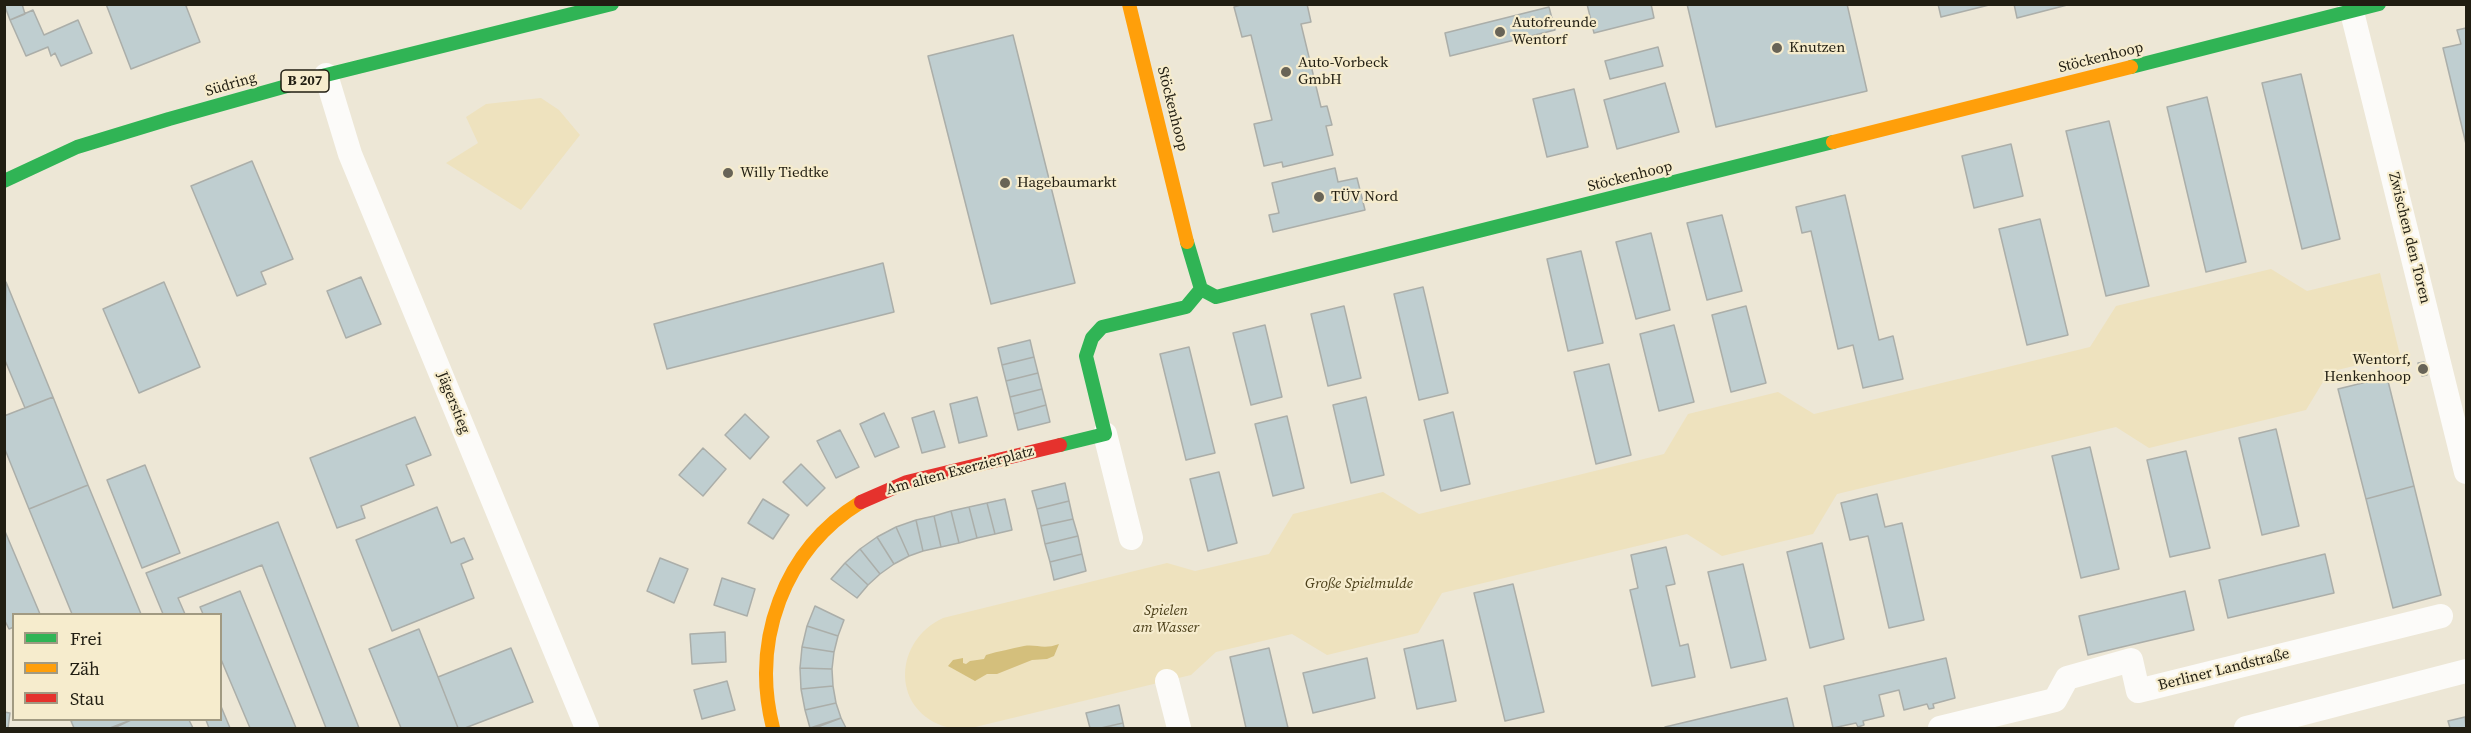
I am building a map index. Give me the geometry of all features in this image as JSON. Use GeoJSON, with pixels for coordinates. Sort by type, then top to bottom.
{"type":"FeatureCollection","features":[{"type":"Feature","properties":{"kind":"street","name":"Südring"},"geometry":{"type":"LineString","coordinates":[[4,181],[77,147],[326,75],[612,4]]}},
{"type":"Feature","properties":{"kind":"street","name":"Stöckenhoop"},"geometry":{"type":"LineString","coordinates":[[1129,4],[1196,278],[1201,289],[1216,297],[2351,8],[2379,4]]}},
{"type":"Feature","properties":{"kind":"street","name":"Zwischen den Toren"},"geometry":{"type":"LineString","coordinates":[[2351,8],[2466,472]]}},
{"type":"Feature","properties":{"kind":"street","name":"Jägerstieg"},"geometry":{"type":"LineString","coordinates":[[326,75],[351,154],[587,729]]}},
{"type":"Feature","properties":{"kind":"street"},"geometry":{"type":"LineString","coordinates":[[1131,538],[1086,356],[1092,338],[1102,327],[1186,307],[1201,289]]}},
{"type":"Feature","properties":{"kind":"street","name":"Am alten Exerzierplatz"},"geometry":{"type":"LineString","coordinates":[[773,729],[765,678],[766,646],[773,616],[799,560],[826,529],[859,504],[896,486],[1105,434]]}},
{"type":"Feature","properties":{"kind":"street","name":"Berliner Landstraße"},"geometry":{"type":"LineString","coordinates":[[1940,729],[2055,700],[2067,678],[2131,660],[2138,691],[2441,616]]}},
{"type":"Feature","properties":{"kind":"street"},"geometry":{"type":"LineString","coordinates":[[2246,729],[2401,690],[2466,671]]}},
{"type":"Feature","properties":{"kind":"street"},"geometry":{"type":"LineString","coordinates":[[1167,681],[1179,729]]}},
{"type":"Feature","properties":{"kind":"green space"},"geometry":{"type":"Polygon","coordinates":[[[541,98],[559,110],[580,135],[521,210],[446,163],[478,143],[466,117],[486,104],[541,98]]]}},
{"type":"Feature","properties":{"kind":"green space"},"geometry":{"type":"Polygon","coordinates":[[[2271,269],[2307,291],[2380,273],[2400,355],[2329,372],[2306,410],[2149,448],[2116,427],[1837,494],[1813,534],[1722,556],[1687,534],[1442,593],[1418,633],[1327,655],[1292,634],[1216,652],[1191,675],[971,728],[946,727],[926,717],[914,704],[907,689],[905,673],[908,657],[915,641],[927,628],[943,618],[1167,563],[1195,571],[1269,554],[1293,514],[1383,492],[1419,514],[1664,454],[1688,414],[1778,392],[1814,414],[2090,347],[2116,306],[2271,269]]]}},
{"type":"Feature","properties":{"kind":"shaded area"},"geometry":{"type":"Polygon","coordinates":[[[1059,644],[1054,656],[1032,660],[997,674],[987,674],[975,681],[948,666],[953,660],[963,658],[963,663],[966,664],[970,661],[984,659],[986,655],[1024,646],[1049,647],[1059,644]]]}},
{"type":"Feature","properties":{"kind":"building"},"geometry":{"type":"Polygon","coordinates":[[[4,4],[22,4],[25,14],[10,20],[4,4]]]}},
{"type":"Feature","properties":{"kind":"building"},"geometry":{"type":"Polygon","coordinates":[[[106,4],[190,4],[186,6],[200,42],[131,69],[106,4]]]}},
{"type":"Feature","properties":{"kind":"building","name":"Auto-Vorbeck GmbH"},"geometry":{"type":"Polygon","coordinates":[[[1244,4],[1307,4],[1311,22],[1301,24],[1321,107],[1327,106],[1332,125],[1326,126],[1333,155],[1283,167],[1282,162],[1264,166],[1254,124],[1272,120],[1251,35],[1242,37],[1234,7],[1244,4]]]}},
{"type":"Feature","properties":{"kind":"building"},"geometry":{"type":"Polygon","coordinates":[[[1587,4],[1651,4],[1654,18],[1594,33],[1587,4]]]}},
{"type":"Feature","properties":{"kind":"building","name":"Knutzen"},"geometry":{"type":"Polygon","coordinates":[[[1687,4],[1847,4],[1867,91],[1716,127],[1687,4]]]}},
{"type":"Feature","properties":{"kind":"building"},"geometry":{"type":"Polygon","coordinates":[[[1938,4],[1993,4],[1941,17],[1938,4]]]}},
{"type":"Feature","properties":{"kind":"building"},"geometry":{"type":"Polygon","coordinates":[[[2014,4],[2071,4],[2017,18],[2014,4]]]}},
{"type":"Feature","properties":{"kind":"building","name":"Autofreunde Wentorf"},"geometry":{"type":"Polygon","coordinates":[[[1549,7],[1555,30],[1450,56],[1445,33],[1549,7]]]}},
{"type":"Feature","properties":{"kind":"building"},"geometry":{"type":"Polygon","coordinates":[[[33,10],[44,35],[78,20],[92,53],[61,66],[55,53],[51,56],[48,47],[26,56],[10,20],[33,10]]]}},
{"type":"Feature","properties":{"kind":"building"},"geometry":{"type":"Polygon","coordinates":[[[2466,28],[2466,144],[2443,48],[2461,44],[2457,30],[2466,28]]]}},
{"type":"Feature","properties":{"kind":"building"},"geometry":{"type":"Polygon","coordinates":[[[1013,35],[1075,283],[991,304],[928,56],[1013,35]]]}},
{"type":"Feature","properties":{"kind":"building"},"geometry":{"type":"Polygon","coordinates":[[[1658,47],[1663,66],[1610,79],[1605,61],[1658,47]]]}},
{"type":"Feature","properties":{"kind":"building"},"geometry":{"type":"Polygon","coordinates":[[[2301,74],[2340,239],[2302,249],[2262,83],[2301,74]]]}},
{"type":"Feature","properties":{"kind":"building"},"geometry":{"type":"Polygon","coordinates":[[[1665,83],[1679,132],[1617,149],[1604,100],[1665,83]]]}},
{"type":"Feature","properties":{"kind":"building"},"geometry":{"type":"Polygon","coordinates":[[[1574,89],[1588,147],[1547,157],[1533,99],[1574,89]]]}},
{"type":"Feature","properties":{"kind":"building"},"geometry":{"type":"Polygon","coordinates":[[[2207,97],[2246,262],[2206,272],[2167,107],[2207,97]]]}},
{"type":"Feature","properties":{"kind":"building"},"geometry":{"type":"Polygon","coordinates":[[[2109,121],[2149,286],[2106,296],[2066,131],[2109,121]]]}},
{"type":"Feature","properties":{"kind":"building"},"geometry":{"type":"Polygon","coordinates":[[[2011,144],[2023,196],[1974,208],[1962,156],[2011,144]]]}},
{"type":"Feature","properties":{"kind":"building"},"geometry":{"type":"Polygon","coordinates":[[[252,161],[293,259],[261,272],[266,284],[237,296],[191,186],[252,161]]]}},
{"type":"Feature","properties":{"kind":"building","name":"TÜV Nord"},"geometry":{"type":"Polygon","coordinates":[[[1335,168],[1338,182],[1357,178],[1365,210],[1273,232],[1269,215],[1279,213],[1272,183],[1335,168]]]}},
{"type":"Feature","properties":{"kind":"building"},"geometry":{"type":"Polygon","coordinates":[[[1845,195],[1879,340],[1893,336],[1903,379],[1863,388],[1853,345],[1838,349],[1811,231],[1802,233],[1796,207],[1845,195]]]}},
{"type":"Feature","properties":{"kind":"building"},"geometry":{"type":"Polygon","coordinates":[[[1722,215],[1742,291],[1707,300],[1687,223],[1722,215]]]}},
{"type":"Feature","properties":{"kind":"building"},"geometry":{"type":"Polygon","coordinates":[[[2040,219],[2068,335],[2027,345],[1999,229],[2040,219]]]}},
{"type":"Feature","properties":{"kind":"building"},"geometry":{"type":"Polygon","coordinates":[[[1651,233],[1670,310],[1636,319],[1616,242],[1651,233]]]}},
{"type":"Feature","properties":{"kind":"building"},"geometry":{"type":"Polygon","coordinates":[[[1581,251],[1603,343],[1568,351],[1547,259],[1581,251]]]}},
{"type":"Feature","properties":{"kind":"building"},"geometry":{"type":"Polygon","coordinates":[[[883,263],[894,312],[667,369],[654,324],[883,263]]]}},
{"type":"Feature","properties":{"kind":"building"},"geometry":{"type":"Polygon","coordinates":[[[361,277],[381,324],[346,338],[327,291],[361,277]]]}},
{"type":"Feature","properties":{"kind":"building"},"geometry":{"type":"Polygon","coordinates":[[[6,282],[53,397],[25,408],[4,358],[6,282]]]}},
{"type":"Feature","properties":{"kind":"building"},"geometry":{"type":"Polygon","coordinates":[[[164,282],[200,367],[139,393],[103,309],[164,282]]]}},
{"type":"Feature","properties":{"kind":"building"},"geometry":{"type":"Polygon","coordinates":[[[1423,287],[1448,393],[1419,400],[1394,294],[1423,287]]]}},
{"type":"Feature","properties":{"kind":"building"},"geometry":{"type":"Polygon","coordinates":[[[1344,306],[1361,378],[1328,386],[1311,314],[1344,306]]]}},
{"type":"Feature","properties":{"kind":"building"},"geometry":{"type":"Polygon","coordinates":[[[1746,306],[1766,383],[1731,392],[1712,315],[1746,306]]]}},
{"type":"Feature","properties":{"kind":"building"},"geometry":{"type":"Polygon","coordinates":[[[1265,325],[1282,397],[1251,405],[1233,333],[1265,325]]]}},
{"type":"Feature","properties":{"kind":"building"},"geometry":{"type":"Polygon","coordinates":[[[1674,325],[1694,402],[1659,411],[1640,334],[1674,325]]]}},
{"type":"Feature","properties":{"kind":"building"},"geometry":{"type":"Polygon","coordinates":[[[1030,340],[1034,357],[1002,365],[998,348],[1030,340]]]}},
{"type":"Feature","properties":{"kind":"building"},"geometry":{"type":"Polygon","coordinates":[[[1189,347],[1215,453],[1186,460],[1160,354],[1189,347]]]}},
{"type":"Feature","properties":{"kind":"building"},"geometry":{"type":"Polygon","coordinates":[[[1034,357],[1038,373],[1006,381],[1002,365],[1034,357]]]}},
{"type":"Feature","properties":{"kind":"building"},"geometry":{"type":"Polygon","coordinates":[[[2424,362],[2427,375],[2422,376],[2418,363],[2424,362]]]}},
{"type":"Feature","properties":{"kind":"building"},"geometry":{"type":"Polygon","coordinates":[[[1609,364],[1631,455],[1596,464],[1574,372],[1609,364]]]}},
{"type":"Feature","properties":{"kind":"building"},"geometry":{"type":"Polygon","coordinates":[[[1038,373],[1042,389],[1010,397],[1006,381],[1038,373]]]}},
{"type":"Feature","properties":{"kind":"building"},"geometry":{"type":"Polygon","coordinates":[[[2387,377],[2414,486],[2366,499],[2338,389],[2387,377]]]}},
{"type":"Feature","properties":{"kind":"building"},"geometry":{"type":"Polygon","coordinates":[[[1042,389],[1046,405],[1014,414],[1010,397],[1042,389]]]}},
{"type":"Feature","properties":{"kind":"building"},"geometry":{"type":"Polygon","coordinates":[[[53,397],[88,485],[29,509],[4,447],[4,416],[53,397]]]}},
{"type":"Feature","properties":{"kind":"building"},"geometry":{"type":"Polygon","coordinates":[[[977,397],[987,436],[959,443],[950,404],[977,397]]]}},
{"type":"Feature","properties":{"kind":"building"},"geometry":{"type":"Polygon","coordinates":[[[1366,397],[1384,475],[1351,483],[1333,405],[1366,397]]]}},
{"type":"Feature","properties":{"kind":"building"},"geometry":{"type":"Polygon","coordinates":[[[1046,405],[1050,422],[1018,430],[1014,414],[1046,405]]]}},
{"type":"Feature","properties":{"kind":"building"},"geometry":{"type":"Polygon","coordinates":[[[934,411],[945,447],[922,453],[912,418],[934,411]]]}},
{"type":"Feature","properties":{"kind":"building"},"geometry":{"type":"Polygon","coordinates":[[[1453,412],[1470,484],[1441,491],[1424,420],[1453,412]]]}},
{"type":"Feature","properties":{"kind":"building"},"geometry":{"type":"Polygon","coordinates":[[[884,413],[899,447],[875,457],[860,424],[884,413]]]}},
{"type":"Feature","properties":{"kind":"building"},"geometry":{"type":"Polygon","coordinates":[[[745,414],[769,437],[750,459],[725,435],[745,414]]]}},
{"type":"Feature","properties":{"kind":"building"},"geometry":{"type":"Polygon","coordinates":[[[1287,416],[1304,488],[1273,496],[1255,424],[1287,416]]]}},
{"type":"Feature","properties":{"kind":"building"},"geometry":{"type":"Polygon","coordinates":[[[415,417],[431,455],[406,465],[414,485],[361,506],[365,518],[337,528],[310,458],[415,417]]]}},
{"type":"Feature","properties":{"kind":"building"},"geometry":{"type":"Polygon","coordinates":[[[2276,429],[2299,526],[2262,535],[2239,438],[2276,429]]]}},
{"type":"Feature","properties":{"kind":"building"},"geometry":{"type":"Polygon","coordinates":[[[840,430],[859,467],[836,478],[817,441],[840,430]]]}},
{"type":"Feature","properties":{"kind":"building"},"geometry":{"type":"Polygon","coordinates":[[[2090,447],[2119,569],[2081,578],[2052,456],[2090,447]]]}},
{"type":"Feature","properties":{"kind":"building"},"geometry":{"type":"Polygon","coordinates":[[[703,448],[726,469],[703,496],[679,475],[703,448]]]}},
{"type":"Feature","properties":{"kind":"building"},"geometry":{"type":"Polygon","coordinates":[[[2186,451],[2210,548],[2170,557],[2147,460],[2186,451]]]}},
{"type":"Feature","properties":{"kind":"building"},"geometry":{"type":"Polygon","coordinates":[[[801,464],[825,488],[807,506],[783,482],[801,464]]]}},
{"type":"Feature","properties":{"kind":"building"},"geometry":{"type":"Polygon","coordinates":[[[145,465],[180,553],[142,568],[107,480],[145,465]]]}},
{"type":"Feature","properties":{"kind":"building"},"geometry":{"type":"Polygon","coordinates":[[[1219,472],[1237,543],[1208,551],[1190,479],[1219,472]]]}},
{"type":"Feature","properties":{"kind":"building"},"geometry":{"type":"Polygon","coordinates":[[[1065,483],[1069,501],[1037,509],[1032,491],[1065,483]]]}},
{"type":"Feature","properties":{"kind":"building"},"geometry":{"type":"Polygon","coordinates":[[[88,485],[141,613],[72,613],[29,509],[88,485]]]}},
{"type":"Feature","properties":{"kind":"building"},"geometry":{"type":"Polygon","coordinates":[[[2414,486],[2441,595],[2393,608],[2366,499],[2414,486]]]}},
{"type":"Feature","properties":{"kind":"building"},"geometry":{"type":"Polygon","coordinates":[[[1877,494],[1885,527],[1902,523],[1924,620],[1889,628],[1868,536],[1850,540],[1841,503],[1877,494]]]}},
{"type":"Feature","properties":{"kind":"building"},"geometry":{"type":"Polygon","coordinates":[[[763,499],[789,515],[773,539],[748,523],[763,499]]]}},
{"type":"Feature","properties":{"kind":"building"},"geometry":{"type":"Polygon","coordinates":[[[1005,499],[1012,530],[995,534],[987,503],[1005,499]]]}},
{"type":"Feature","properties":{"kind":"building"},"geometry":{"type":"Polygon","coordinates":[[[1069,501],[1073,519],[1041,526],[1037,509],[1069,501]]]}},
{"type":"Feature","properties":{"kind":"building"},"geometry":{"type":"Polygon","coordinates":[[[987,503],[995,534],[977,538],[969,507],[987,503]]]}},
{"type":"Feature","properties":{"kind":"building"},"geometry":{"type":"Polygon","coordinates":[[[437,507],[451,543],[464,538],[473,559],[461,564],[474,598],[392,631],[356,540],[437,507]]]}},
{"type":"Feature","properties":{"kind":"building"},"geometry":{"type":"Polygon","coordinates":[[[969,507],[977,538],[959,543],[951,511],[969,507]]]}},
{"type":"Feature","properties":{"kind":"building"},"geometry":{"type":"Polygon","coordinates":[[[951,511],[959,543],[941,547],[934,516],[951,511]]]}},
{"type":"Feature","properties":{"kind":"building"},"geometry":{"type":"Polygon","coordinates":[[[934,516],[941,547],[923,551],[916,520],[934,516]]]}},
{"type":"Feature","properties":{"kind":"building"},"geometry":{"type":"Polygon","coordinates":[[[1073,519],[1078,536],[1045,544],[1041,526],[1073,519]]]}},
{"type":"Feature","properties":{"kind":"building"},"geometry":{"type":"Polygon","coordinates":[[[916,520],[923,551],[909,556],[896,527],[916,520]]]}},
{"type":"Feature","properties":{"kind":"building"},"geometry":{"type":"Polygon","coordinates":[[[278,522],[359,728],[326,728],[262,565],[178,598],[185,613],[163,613],[146,573],[278,522]]]}},
{"type":"Feature","properties":{"kind":"building"},"geometry":{"type":"Polygon","coordinates":[[[896,527],[909,556],[894,564],[877,537],[896,527]]]}},
{"type":"Feature","properties":{"kind":"building"},"geometry":{"type":"Polygon","coordinates":[[[4,529],[40,613],[12,613],[12,628],[9,629],[4,619],[4,529]]]}},
{"type":"Feature","properties":{"kind":"building"},"geometry":{"type":"Polygon","coordinates":[[[1078,536],[1082,554],[1050,562],[1045,544],[1078,536]]]}},
{"type":"Feature","properties":{"kind":"building"},"geometry":{"type":"Polygon","coordinates":[[[877,537],[894,564],[880,574],[860,549],[877,537]]]}},
{"type":"Feature","properties":{"kind":"building"},"geometry":{"type":"Polygon","coordinates":[[[1822,543],[1844,639],[1810,648],[1787,552],[1822,543]]]}},
{"type":"Feature","properties":{"kind":"building"},"geometry":{"type":"Polygon","coordinates":[[[1666,547],[1675,584],[1666,586],[1680,646],[1688,644],[1695,677],[1652,686],[1630,590],[1638,588],[1631,555],[1666,547]]]}},
{"type":"Feature","properties":{"kind":"building"},"geometry":{"type":"Polygon","coordinates":[[[860,549],[880,574],[868,585],[845,563],[860,549]]]}},
{"type":"Feature","properties":{"kind":"building"},"geometry":{"type":"Polygon","coordinates":[[[1082,554],[1086,571],[1054,580],[1050,562],[1082,554]]]}},
{"type":"Feature","properties":{"kind":"building"},"geometry":{"type":"Polygon","coordinates":[[[2325,554],[2334,593],[2228,618],[2219,580],[2325,554]]]}},
{"type":"Feature","properties":{"kind":"building"},"geometry":{"type":"Polygon","coordinates":[[[660,558],[688,569],[674,603],[647,591],[660,558]]]}},
{"type":"Feature","properties":{"kind":"building"},"geometry":{"type":"Polygon","coordinates":[[[845,563],[868,585],[857,598],[831,579],[845,563]]]}},
{"type":"Feature","properties":{"kind":"building"},"geometry":{"type":"Polygon","coordinates":[[[1743,564],[1766,660],[1731,668],[1708,572],[1743,564]]]}},
{"type":"Feature","properties":{"kind":"building"},"geometry":{"type":"Polygon","coordinates":[[[722,578],[755,589],[747,616],[714,605],[722,578]]]}},
{"type":"Feature","properties":{"kind":"building"},"geometry":{"type":"Polygon","coordinates":[[[1513,584],[1544,712],[1505,721],[1474,593],[1513,584]]]}},
{"type":"Feature","properties":{"kind":"building"},"geometry":{"type":"Polygon","coordinates":[[[240,591],[296,728],[250,728],[222,662],[222,613],[203,613],[200,607],[240,591]]]}},
{"type":"Feature","properties":{"kind":"building"},"geometry":{"type":"Polygon","coordinates":[[[2185,591],[2194,630],[2088,655],[2079,616],[2185,591]]]}},
{"type":"Feature","properties":{"kind":"building"},"geometry":{"type":"Polygon","coordinates":[[[815,606],[844,620],[838,636],[807,626],[815,606]]]}},
{"type":"Feature","properties":{"kind":"building"},"geometry":{"type":"Polygon","coordinates":[[[807,626],[838,636],[834,652],[802,647],[807,626]]]}},
{"type":"Feature","properties":{"kind":"building"},"geometry":{"type":"Polygon","coordinates":[[[419,629],[458,728],[401,728],[369,649],[419,629]]]}},
{"type":"Feature","properties":{"kind":"building"},"geometry":{"type":"Polygon","coordinates":[[[725,632],[726,662],[692,664],[690,634],[725,632]]]}},
{"type":"Feature","properties":{"kind":"building"},"geometry":{"type":"Polygon","coordinates":[[[1443,640],[1456,701],[1417,709],[1404,649],[1443,640]]]}},
{"type":"Feature","properties":{"kind":"building"},"geometry":{"type":"Polygon","coordinates":[[[802,647],[834,652],[832,669],[800,668],[802,647]]]}},
{"type":"Feature","properties":{"kind":"building"},"geometry":{"type":"Polygon","coordinates":[[[511,648],[533,702],[465,728],[458,728],[438,677],[511,648]]]}},
{"type":"Feature","properties":{"kind":"building"},"geometry":{"type":"Polygon","coordinates":[[[1269,648],[1288,728],[1246,728],[1230,657],[1269,648]]]}},
{"type":"Feature","properties":{"kind":"building"},"geometry":{"type":"Polygon","coordinates":[[[1367,658],[1375,698],[1313,713],[1303,673],[1367,658]]]}},
{"type":"Feature","properties":{"kind":"building"},"geometry":{"type":"Polygon","coordinates":[[[1946,658],[1955,698],[1933,704],[1934,708],[1929,709],[1927,704],[1904,710],[1899,690],[1879,695],[1884,716],[1863,721],[1864,725],[1858,727],[1856,723],[1833,728],[1824,686],[1946,658]]]}},
{"type":"Feature","properties":{"kind":"building"},"geometry":{"type":"Polygon","coordinates":[[[800,668],[832,669],[833,686],[801,689],[800,668]]]}},
{"type":"Feature","properties":{"kind":"building"},"geometry":{"type":"Polygon","coordinates":[[[727,681],[735,710],[702,719],[694,690],[727,681]]]}},
{"type":"Feature","properties":{"kind":"building"},"geometry":{"type":"Polygon","coordinates":[[[833,686],[836,703],[805,710],[801,689],[833,686]]]}},
{"type":"Feature","properties":{"kind":"building"},"geometry":{"type":"Polygon","coordinates":[[[1787,698],[1794,728],[1665,728],[1665,727],[1787,698]]]}},
{"type":"Feature","properties":{"kind":"building"},"geometry":{"type":"Polygon","coordinates":[[[836,703],[841,718],[810,728],[805,710],[836,703]]]}},
{"type":"Feature","properties":{"kind":"building"},"geometry":{"type":"Polygon","coordinates":[[[1119,705],[1123,723],[1090,728],[1086,713],[1119,705]]]}},
{"type":"Feature","properties":{"kind":"building"},"geometry":{"type":"Polygon","coordinates":[[[222,709],[230,728],[209,728],[206,721],[222,721],[222,709]]]}},
{"type":"Feature","properties":{"kind":"building"},"geometry":{"type":"Polygon","coordinates":[[[4,712],[10,713],[8,728],[4,728],[4,712]]]}},
{"type":"Feature","properties":{"kind":"building"},"geometry":{"type":"Polygon","coordinates":[[[2465,717],[2466,728],[2450,728],[2448,721],[2465,717]]]}},
{"type":"Feature","properties":{"kind":"building"},"geometry":{"type":"Polygon","coordinates":[[[841,718],[846,728],[815,728],[841,718]]]}},
{"type":"Feature","properties":{"kind":"building"},"geometry":{"type":"Polygon","coordinates":[[[71,721],[128,721],[110,728],[74,728],[71,721]]]}},
{"type":"Feature","properties":{"kind":"building"},"geometry":{"type":"Polygon","coordinates":[[[129,721],[190,721],[193,728],[114,728],[129,721]]]}},
{"type":"Feature","properties":{"kind":"building"},"geometry":{"type":"Polygon","coordinates":[[[1123,723],[1124,728],[1101,728],[1123,723]]]}},
{"type":"Feature","properties":{"kind":"traffic: fast"},"geometry":{"type":"LineString","coordinates":[[4,181],[77,147],[169,119],[326,75],[612,4]]}},
{"type":"Feature","properties":{"kind":"traffic: fast"},"geometry":{"type":"LineString","coordinates":[[2131,67],[2379,4]]}},
{"type":"Feature","properties":{"kind":"traffic: fast"},"geometry":{"type":"LineString","coordinates":[[1187,242],[1201,289],[1216,297],[1833,142]]}},
{"type":"Feature","properties":{"kind":"traffic: fast"},"geometry":{"type":"LineString","coordinates":[[1060,445],[1105,434],[1086,356],[1092,338],[1102,327],[1186,307],[1201,289]]}},
{"type":"Feature","properties":{"kind":"traffic: slow"},"geometry":{"type":"LineString","coordinates":[[1129,4],[1187,242]]}},
{"type":"Feature","properties":{"kind":"traffic: slow"},"geometry":{"type":"LineString","coordinates":[[1833,142],[2131,67]]}},
{"type":"Feature","properties":{"kind":"traffic: slow"},"geometry":{"type":"LineString","coordinates":[[773,728],[767,695],[766,663],[771,631],[780,600],[793,572],[811,545],[834,522],[861,502]]}},
{"type":"Feature","properties":{"kind":"traffic: jam"},"geometry":{"type":"LineString","coordinates":[[861,502],[907,482],[1060,445]]}},
{"type":"Feature","properties":{"kind":"place","name":"Autofreunde Wentorf"},"geometry":{"type":"Point","coordinates":[1500,32]}},
{"type":"Feature","properties":{"kind":"place","name":"Knutzen"},"geometry":{"type":"Point","coordinates":[1777,48]}},
{"type":"Feature","properties":{"kind":"place","name":"Auto-Vorbeck GmbH"},"geometry":{"type":"Point","coordinates":[1286,72]}},
{"type":"Feature","properties":{"kind":"place","name":"Willy Tiedtke"},"geometry":{"type":"Point","coordinates":[728,173]}},
{"type":"Feature","properties":{"kind":"place","name":"Hagebaumarkt"},"geometry":{"type":"Point","coordinates":[1005,183]}},
{"type":"Feature","properties":{"kind":"place","name":"TÜV Nord"},"geometry":{"type":"Point","coordinates":[1319,197]}},
{"type":"Feature","properties":{"kind":"place","name":"Wentorf, Henkenhoop"},"geometry":{"type":"Point","coordinates":[2423,369]}},
{"type":"Feature","properties":{"kind":"park label","name":"Große Spielmulde"},"geometry":{"type":"Point","coordinates":[1359,584]}},
{"type":"Feature","properties":{"kind":"park label","name":"Spielen am Wasser"},"geometry":{"type":"Point","coordinates":[1166,620]}}]}
